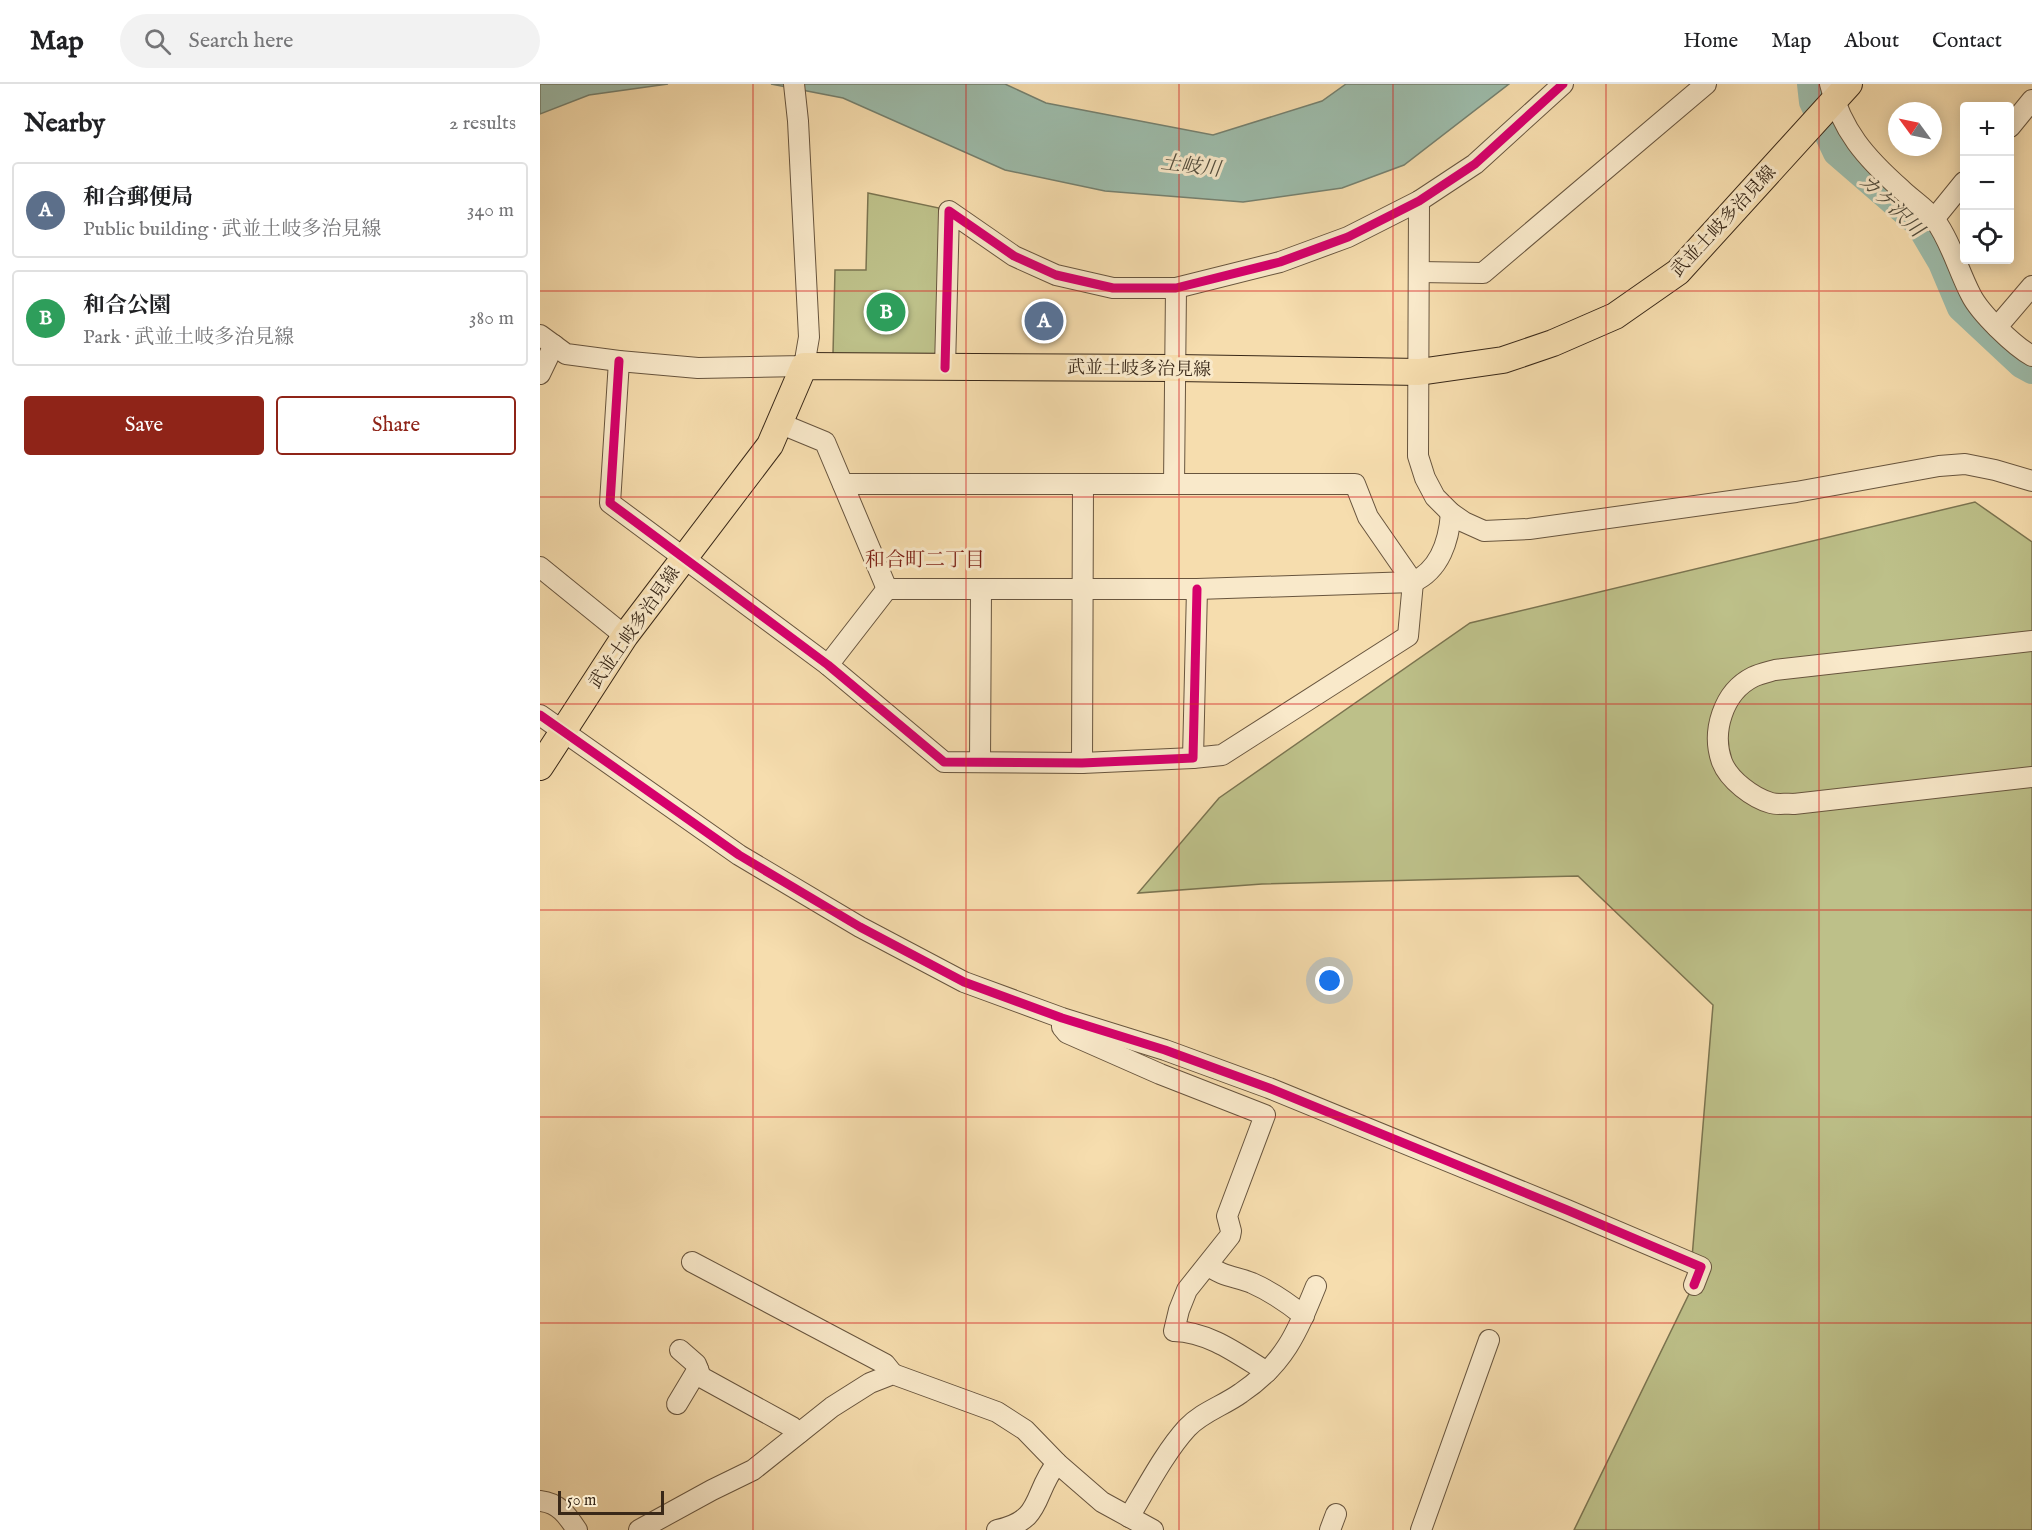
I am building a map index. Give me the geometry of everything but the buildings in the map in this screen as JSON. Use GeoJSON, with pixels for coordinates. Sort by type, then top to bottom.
{"type":"FeatureCollection","features":[{"type":"Feature","properties":{"kind":"main road","name":"武並土岐多治見線"},"geometry":{"type":"LineString","coordinates":[[540,767],[625,636],[770,445],[804,366],[1419,372],[1503,360],[1553,343],[1615,316],[1678,272],[1838,89]]}},
{"type":"Feature","properties":{"kind":"street"},"geometry":{"type":"LineString","coordinates":[[540,374],[547,340],[566,354],[619,361],[698,368],[804,366],[809,338],[798,121],[794,84]]}},
{"type":"Feature","properties":{"kind":"street"},"geometry":{"type":"LineString","coordinates":[[945,368],[949,211],[1014,256],[1056,275],[1113,288],[1176,288],[1281,261],[1310,251],[1348,237],[1419,201],[1475,164],[1563,84]]}},
{"type":"Feature","properties":{"kind":"street"},"geometry":{"type":"LineString","coordinates":[[1419,272],[1484,273],[1706,84]]}},
{"type":"Feature","properties":{"kind":"street"},"geometry":{"type":"LineString","coordinates":[[1838,89],[1856,145],[1934,219],[1950,245],[1972,297],[1997,327],[2032,356]]}},
{"type":"Feature","properties":{"kind":"street"},"geometry":{"type":"LineString","coordinates":[[2014,122],[2032,99]]}},
{"type":"Feature","properties":{"kind":"street"},"geometry":{"type":"LineString","coordinates":[[1934,219],[1960,188]]}},
{"type":"Feature","properties":{"kind":"street"},"geometry":{"type":"LineString","coordinates":[[1419,201],[1418,456],[1425,478],[1435,497],[1451,513],[1484,531],[1529,530],[1796,492],[1939,466],[1965,464],[2032,481]]}},
{"type":"Feature","properties":{"kind":"street"},"geometry":{"type":"LineString","coordinates":[[1997,327],[2032,286]]}},
{"type":"Feature","properties":{"kind":"street"},"geometry":{"type":"LineString","coordinates":[[1173,484],[1176,288]]}},
{"type":"Feature","properties":{"kind":"street"},"geometry":{"type":"LineString","coordinates":[[619,361],[610,503],[828,665],[944,762],[1082,763],[1222,756],[1408,636],[1413,582],[1368,517],[1355,484],[843,484]]}},
{"type":"Feature","properties":{"kind":"street"},"geometry":{"type":"LineString","coordinates":[[779,423],[825,442],[887,589]]}},
{"type":"Feature","properties":{"kind":"street"},"geometry":{"type":"LineString","coordinates":[[1082,763],[1083,484]]}},
{"type":"Feature","properties":{"kind":"street"},"geometry":{"type":"LineString","coordinates":[[887,589],[1197,589],[1413,582],[1425,577],[1443,553],[1450,532],[1451,513]]}},
{"type":"Feature","properties":{"kind":"street"},"geometry":{"type":"LineString","coordinates":[[540,567],[625,636]]}},
{"type":"Feature","properties":{"kind":"street"},"geometry":{"type":"LineString","coordinates":[[828,665],[887,589]]}},
{"type":"Feature","properties":{"kind":"street"},"geometry":{"type":"LineString","coordinates":[[980,762],[981,589]]}},
{"type":"Feature","properties":{"kind":"street"},"geometry":{"type":"LineString","coordinates":[[1193,758],[1197,589]]}},
{"type":"Feature","properties":{"kind":"street"},"geometry":{"type":"LineString","coordinates":[[2032,642],[1775,670],[1752,678],[1733,695],[1719,717],[1718,741],[1722,763],[1735,780],[1752,794],[1772,803],[1794,804],[2032,777]]}},
{"type":"Feature","properties":{"kind":"street"},"geometry":{"type":"LineString","coordinates":[[540,715],[739,855],[860,927],[964,982],[1062,1018],[1165,1050],[1269,1088],[1652,1245],[1701,1267],[1694,1286]]}},
{"type":"Feature","properties":{"kind":"street"},"geometry":{"type":"LineString","coordinates":[[1062,1018],[1062,1027],[1067,1033],[1160,1074],[1265,1115],[1227,1216],[1230,1236],[1183,1298],[1174,1331],[1188,1331],[1212,1339],[1267,1372]]}},
{"type":"Feature","properties":{"kind":"street"},"geometry":{"type":"LineString","coordinates":[[692,1262],[885,1364],[893,1374],[997,1412],[1024,1430],[1056,1463],[1102,1502],[1150,1529]]}},
{"type":"Feature","properties":{"kind":"street"},"geometry":{"type":"LineString","coordinates":[[1208,1265],[1214,1270],[1252,1283],[1289,1304],[1304,1316]]}},
{"type":"Feature","properties":{"kind":"street"},"geometry":{"type":"LineString","coordinates":[[1129,1517],[1188,1428],[1204,1414],[1241,1393],[1280,1359],[1304,1316],[1316,1286]]}},
{"type":"Feature","properties":{"kind":"street"},"geometry":{"type":"LineString","coordinates":[[1421,1530],[1490,1340]]}},
{"type":"Feature","properties":{"kind":"street"},"geometry":{"type":"LineString","coordinates":[[680,1350],[691,1358],[701,1377],[799,1433]]}},
{"type":"Feature","properties":{"kind":"street"},"geometry":{"type":"LineString","coordinates":[[677,1404],[698,1369]]}},
{"type":"Feature","properties":{"kind":"street"},"geometry":{"type":"LineString","coordinates":[[639,1530],[753,1470],[832,1407],[870,1383],[893,1374]]}},
{"type":"Feature","properties":{"kind":"street"},"geometry":{"type":"LineString","coordinates":[[997,1530],[1021,1522],[1030,1514],[1056,1463]]}},
{"type":"Feature","properties":{"kind":"street"},"geometry":{"type":"LineString","coordinates":[[540,1502],[548,1502],[564,1511],[577,1530]]}},
{"type":"Feature","properties":{"kind":"green space"},"geometry":{"type":"Polygon","coordinates":[[[868,193],[939,208],[939,358],[833,354],[835,270],[866,270],[868,193]]]}},
{"type":"Feature","properties":{"kind":"green space"},"geometry":{"type":"Polygon","coordinates":[[[1975,502],[2032,542],[2032,1530],[1574,1530],[1689,1294],[1713,1005],[1578,876],[1262,884],[1138,893],[1219,798],[1470,623],[1975,502]]]}},
{"type":"Feature","properties":{"kind":"water"},"geometry":{"type":"Polygon","coordinates":[[[540,84],[668,84],[589,95],[540,114],[540,84]]]}},
{"type":"Feature","properties":{"kind":"water","name":"土岐川"},"geometry":{"type":"Polygon","coordinates":[[[771,84],[1005,84],[1046,103],[1213,135],[1322,101],[1346,84],[1509,84],[1404,165],[1342,188],[1243,202],[1105,191],[1005,170],[843,98],[771,84]]]}},
{"type":"Feature","properties":{"kind":"waterway","name":"カケ沢川"},"geometry":{"type":"LineString","coordinates":[[1810,84],[1812,102],[1836,153],[1918,224],[1941,263],[1960,308],[2021,365],[2032,371]]}},
{"type":"Feature","properties":{"kind":"cycle path"},"geometry":{"type":"LineString","coordinates":[[945,368],[949,211],[1014,256],[1056,275],[1113,288],[1176,288],[1280,262],[1348,237],[1419,201],[1475,164],[1563,84]]}},
{"type":"Feature","properties":{"kind":"cycle path"},"geometry":{"type":"LineString","coordinates":[[619,361],[610,503],[828,665],[944,762],[1082,763],[1193,758],[1197,589]]}},
{"type":"Feature","properties":{"kind":"cycle path"},"geometry":{"type":"LineString","coordinates":[[540,715],[739,855],[860,927],[964,982],[1062,1018],[1165,1050],[1269,1088],[1567,1210],[1701,1267],[1694,1285]]}},
{"type":"Feature","properties":{"kind":"place","name":"和合公園"},"geometry":{"type":"Point","coordinates":[886,312]}},
{"type":"Feature","properties":{"kind":"place","name":"和合郵便局"},"geometry":{"type":"Point","coordinates":[1044,321]}},
{"type":"Feature","properties":{"kind":"district","name":"和合町二丁目"},"geometry":{"type":"Point","coordinates":[925,559]}}]}
